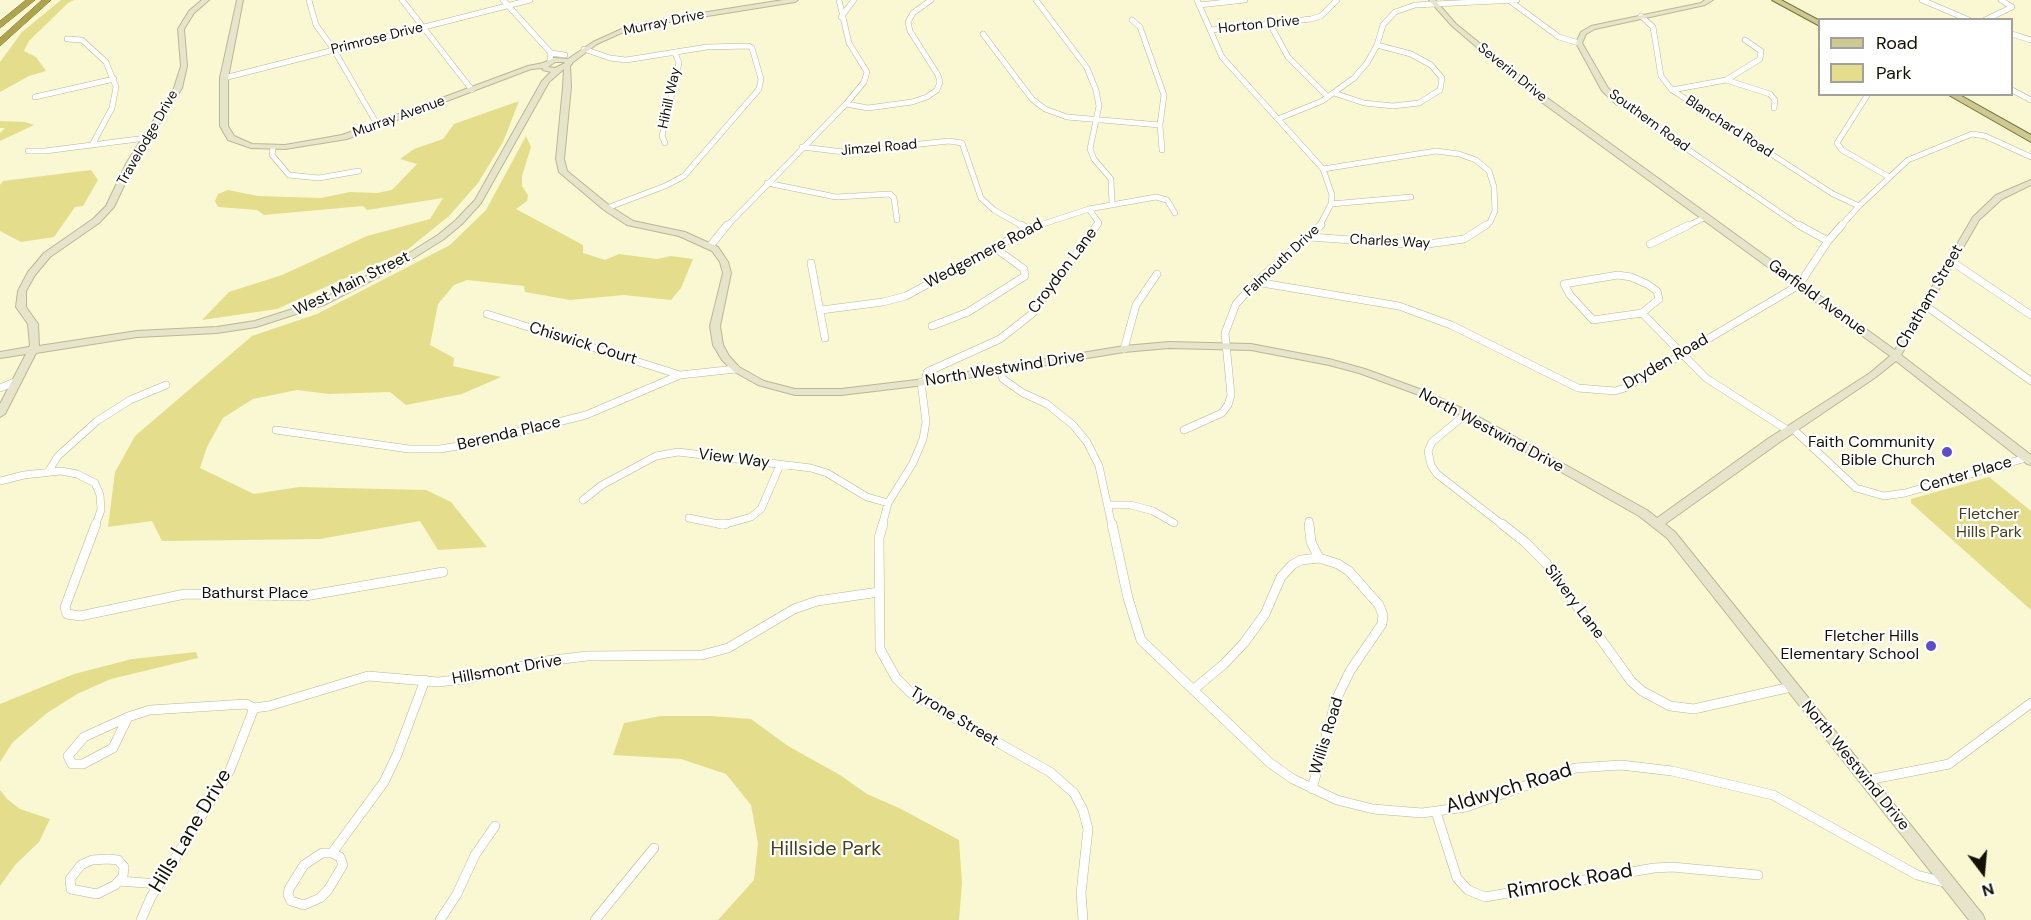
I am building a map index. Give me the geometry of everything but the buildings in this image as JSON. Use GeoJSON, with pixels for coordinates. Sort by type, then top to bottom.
{"type":"FeatureCollection","features":[{"type":"Feature","properties":{"kind":"highway"},"geometry":{"type":"LineString","coordinates":[[0,25],[31,0]]}},
{"type":"Feature","properties":{"kind":"highway"},"geometry":{"type":"LineString","coordinates":[[0,43],[47,0]]}},
{"type":"Feature","properties":{"kind":"main road"},"geometry":{"type":"LineString","coordinates":[[1776,0],[1818,23]]}},
{"type":"Feature","properties":{"kind":"main road"},"geometry":{"type":"LineString","coordinates":[[1790,0],[1822,18]]}},
{"type":"Feature","properties":{"kind":"main road"},"geometry":{"type":"LineString","coordinates":[[1956,96],[2031,139]]}},
{"type":"Feature","properties":{"kind":"main road"},"geometry":{"type":"LineString","coordinates":[[1970,96],[2031,130]]}},
{"type":"Feature","properties":{"kind":"street","name":"Travelodge Drive"},"geometry":{"type":"LineString","coordinates":[[33,351],[33,324],[21,307],[22,291],[31,274],[47,255],[96,221],[110,207],[131,162],[174,96],[184,66],[181,29],[191,12],[206,0]]}},
{"type":"Feature","properties":{"kind":"street"},"geometry":{"type":"LineString","coordinates":[[240,0],[224,78],[225,133],[245,145],[273,148],[272,155],[289,175],[319,178],[359,171]]}},
{"type":"Feature","properties":{"kind":"street"},"geometry":{"type":"LineString","coordinates":[[309,0],[316,25],[334,50],[378,126]]}},
{"type":"Feature","properties":{"kind":"street"},"geometry":{"type":"LineString","coordinates":[[402,0],[472,90]]}},
{"type":"Feature","properties":{"kind":"street"},"geometry":{"type":"LineString","coordinates":[[503,0],[566,68],[560,159],[562,169],[568,178],[630,223],[661,232],[682,234],[711,245],[766,183],[846,104],[862,85],[867,72],[849,43],[838,0]]}},
{"type":"Feature","properties":{"kind":"street","name":"Primrose Drive"},"geometry":{"type":"LineString","coordinates":[[224,78],[530,0]]}},
{"type":"Feature","properties":{"kind":"street","name":"Murray Drive"},"geometry":{"type":"LineString","coordinates":[[584,49],[605,38],[651,23],[795,0]]}},
{"type":"Feature","properties":{"kind":"street"},"geometry":{"type":"LineString","coordinates":[[841,17],[854,0]]}},
{"type":"Feature","properties":{"kind":"street"},"geometry":{"type":"LineString","coordinates":[[846,104],[868,108],[912,102],[927,98],[937,90],[940,82],[938,75],[910,31],[908,22],[913,13],[931,0]]}},
{"type":"Feature","properties":{"kind":"street"},"geometry":{"type":"LineString","coordinates":[[1036,0],[1087,68],[1099,98],[1090,149],[1094,159],[1111,179],[1112,204]]}},
{"type":"Feature","properties":{"kind":"street"},"geometry":{"type":"LineString","coordinates":[[1245,0],[1198,2],[1222,57],[1323,169],[1332,195],[1331,204],[1411,197]]}},
{"type":"Feature","properties":{"kind":"street","name":"Horton Drive"},"geometry":{"type":"LineString","coordinates":[[1210,30],[1318,18],[1337,0]]}},
{"type":"Feature","properties":{"kind":"street"},"geometry":{"type":"LineString","coordinates":[[1510,0],[1559,37],[1579,43],[1581,35],[1587,30],[1641,16],[1703,4],[1710,0]]}},
{"type":"Feature","properties":{"kind":"street"},"geometry":{"type":"LineString","coordinates":[[1278,119],[1290,116],[1331,95],[1362,69],[1377,45],[1384,23],[1395,12],[1433,2],[1517,0]]}},
{"type":"Feature","properties":{"kind":"street"},"geometry":{"type":"LineString","coordinates":[[1922,0],[1965,18]]}},
{"type":"Feature","properties":{"kind":"street"},"geometry":{"type":"LineString","coordinates":[[1989,18],[2012,7],[2001,0]]}},
{"type":"Feature","properties":{"kind":"street","name":"Severin Drive"},"geometry":{"type":"LineString","coordinates":[[1433,2],[1454,25],[1543,99],[1598,140]]}},
{"type":"Feature","properties":{"kind":"street","name":"Blanchard Road"},"geometry":{"type":"LineString","coordinates":[[1641,16],[1653,27],[1661,76],[1672,90],[1833,194],[1859,206]]}},
{"type":"Feature","properties":{"kind":"street"},"geometry":{"type":"LineString","coordinates":[[1132,20],[1140,27],[1164,95],[1160,125],[1162,150]]}},
{"type":"Feature","properties":{"kind":"street"},"geometry":{"type":"LineString","coordinates":[[1270,24],[1288,57],[1331,95],[1364,103],[1393,106],[1425,101],[1440,90],[1442,78],[1431,65],[1407,52],[1377,45]]}},
{"type":"Feature","properties":{"kind":"street"},"geometry":{"type":"LineString","coordinates":[[983,34],[1035,103],[1061,116],[1160,125]]}},
{"type":"Feature","properties":{"kind":"street"},"geometry":{"type":"LineString","coordinates":[[2013,34],[2031,40]]}},
{"type":"Feature","properties":{"kind":"street"},"geometry":{"type":"LineString","coordinates":[[68,39],[82,40],[105,62],[114,79],[116,99],[92,145]]}},
{"type":"Feature","properties":{"kind":"street"},"geometry":{"type":"LineString","coordinates":[[1672,90],[1726,80],[1761,57],[1759,49],[1745,40]]}},
{"type":"Feature","properties":{"kind":"street","name":"Southern Road"},"geometry":{"type":"LineString","coordinates":[[1579,43],[1605,89],[1620,103],[1812,234],[1828,241]]}},
{"type":"Feature","properties":{"kind":"street"},"geometry":{"type":"LineString","coordinates":[[546,81],[566,68],[584,49],[620,60],[719,46],[749,46],[752,48],[761,79],[759,89],[694,165],[676,181],[607,208]]}},
{"type":"Feature","properties":{"kind":"street"},"geometry":{"type":"LineString","coordinates":[[551,53],[551,66],[566,68]]}},
{"type":"Feature","properties":{"kind":"street","name":"Hihill Way"},"geometry":{"type":"LineString","coordinates":[[665,143],[662,136],[679,63],[675,53]]}},
{"type":"Feature","properties":{"kind":"street","name":"Murray Avenue"},"geometry":{"type":"LineString","coordinates":[[273,148],[325,141],[378,126],[522,71],[551,66],[566,68]]}},
{"type":"Feature","properties":{"kind":"street","name":"West Main Street"},"geometry":{"type":"LineString","coordinates":[[0,356],[137,334],[217,330],[269,321],[321,303],[401,262],[424,249],[459,222],[478,201],[546,81],[551,66]]}},
{"type":"Feature","properties":{"kind":"street"},"geometry":{"type":"LineString","coordinates":[[35,98],[114,79]]}},
{"type":"Feature","properties":{"kind":"street"},"geometry":{"type":"LineString","coordinates":[[1726,80],[1770,94],[1775,100],[1774,108]]}},
{"type":"Feature","properties":{"kind":"street"},"geometry":{"type":"LineString","coordinates":[[2013,91],[2031,100]]}},
{"type":"Feature","properties":{"kind":"street"},"geometry":{"type":"LineString","coordinates":[[1867,96],[1837,143],[1842,150],[1889,177]]}},
{"type":"Feature","properties":{"kind":"street","name":"Dryden Road"},"geometry":{"type":"LineString","coordinates":[[1256,282],[1372,300],[1423,314],[1478,338],[1578,388],[1590,391],[1610,391],[1625,388],[1799,285],[1828,241],[1859,206],[1908,160],[1970,134],[1985,136],[2031,157]]}},
{"type":"Feature","properties":{"kind":"street"},"geometry":{"type":"LineString","coordinates":[[28,151],[146,138]]}},
{"type":"Feature","properties":{"kind":"street","name":"Garfield Avenue"},"geometry":{"type":"LineString","coordinates":[[1598,140],[1896,356],[2029,460]]}},
{"type":"Feature","properties":{"kind":"street","name":"Jimzel Road"},"geometry":{"type":"LineString","coordinates":[[802,147],[844,152],[957,142],[964,146],[981,198],[1029,230]]}},
{"type":"Feature","properties":{"kind":"street","name":"Charles Way"},"geometry":{"type":"LineString","coordinates":[[1310,237],[1421,245],[1444,243],[1464,239],[1479,231],[1490,222],[1495,211],[1494,187],[1490,171],[1476,160],[1459,154],[1424,153],[1323,169]]}},
{"type":"Feature","properties":{"kind":"street","name":"Chatham Street"},"geometry":{"type":"LineString","coordinates":[[1658,523],[1873,375],[1896,356],[1976,219],[1986,208],[2007,193],[2031,182]]}},
{"type":"Feature","properties":{"kind":"street"},"geometry":{"type":"LineString","coordinates":[[766,183],[836,197],[890,194],[894,198],[897,220]]}},
{"type":"Feature","properties":{"kind":"street","name":"Wedgemere Road"},"geometry":{"type":"LineString","coordinates":[[821,310],[883,302],[906,296],[1051,219],[1089,208],[1156,196],[1167,200],[1175,213]]}},
{"type":"Feature","properties":{"kind":"street","name":"Falmouth Drive"},"geometry":{"type":"LineString","coordinates":[[1184,430],[1222,412],[1228,405],[1231,394],[1225,333],[1236,304],[1256,282],[1310,237],[1323,223],[1331,204]]}},
{"type":"Feature","properties":{"kind":"street","name":"Croydon Lane"},"geometry":{"type":"LineString","coordinates":[[923,382],[927,372],[1000,339],[1034,313],[1099,224],[1089,208]]}},
{"type":"Feature","properties":{"kind":"street"},"geometry":{"type":"LineString","coordinates":[[1650,244],[1706,217]]}},
{"type":"Feature","properties":{"kind":"street","name":"North Westwind Drive"},"geometry":{"type":"LineString","coordinates":[[711,245],[722,257],[727,273],[716,326],[716,339],[725,358],[736,369],[761,383],[795,392],[841,392],[923,382],[1124,349],[1169,345],[1225,346],[1299,355],[1362,371],[1422,393],[1466,414],[1658,523],[1671,535],[1978,920]]}},
{"type":"Feature","properties":{"kind":"street"},"geometry":{"type":"LineString","coordinates":[[932,326],[968,312],[1025,276],[1024,269],[995,248]]}},
{"type":"Feature","properties":{"kind":"street"},"geometry":{"type":"LineString","coordinates":[[1951,261],[2031,315]]}},
{"type":"Feature","properties":{"kind":"street"},"geometry":{"type":"LineString","coordinates":[[811,263],[825,338]]}},
{"type":"Feature","properties":{"kind":"street"},"geometry":{"type":"LineString","coordinates":[[1124,349],[1136,305],[1157,274]]}},
{"type":"Feature","properties":{"kind":"street"},"geometry":{"type":"LineString","coordinates":[[1617,275],[1631,277],[1657,291],[1659,299],[1642,313],[1593,320],[1570,295],[1564,284],[1617,275]]}},
{"type":"Feature","properties":{"kind":"street"},"geometry":{"type":"LineString","coordinates":[[1926,306],[2031,381]]}},
{"type":"Feature","properties":{"kind":"street","name":"Center Place"},"geometry":{"type":"LineString","coordinates":[[1642,313],[1713,383],[1791,430],[1856,488],[1884,496],[1905,493],[2029,460]]}},
{"type":"Feature","properties":{"kind":"street","name":"Chiswick Court"},"geometry":{"type":"LineString","coordinates":[[487,314],[680,375]]}},
{"type":"Feature","properties":{"kind":"street"},"geometry":{"type":"LineString","coordinates":[[0,414],[4,398],[17,381],[33,351]]}},
{"type":"Feature","properties":{"kind":"street","name":"Berenda Place"},"geometry":{"type":"LineString","coordinates":[[276,430],[409,449],[440,449],[470,444],[586,415],[680,375],[736,369]]}},
{"type":"Feature","properties":{"kind":"street","name":"Aldwych Road"},"geometry":{"type":"LineString","coordinates":[[1000,369],[1003,379],[1023,393],[1047,404],[1073,425],[1087,442],[1100,466],[1128,598],[1141,640],[1270,763],[1312,789],[1337,800],[1372,809],[1406,813],[1436,812],[1479,803],[1575,768],[1621,765],[1672,771],[1773,795],[1917,875],[1948,883]]}},
{"type":"Feature","properties":{"kind":"street"},"geometry":{"type":"LineString","coordinates":[[0,388],[17,381]]}},
{"type":"Feature","properties":{"kind":"street","name":"Tyrone Street"},"geometry":{"type":"LineString","coordinates":[[923,382],[926,422],[923,439],[913,464],[888,503],[879,538],[880,649],[890,669],[904,687],[932,708],[1050,772],[1067,784],[1079,801],[1088,829],[1082,893],[1083,920]]}},
{"type":"Feature","properties":{"kind":"street"},"geometry":{"type":"LineString","coordinates":[[0,481],[48,472],[58,456],[97,421],[130,400],[166,385]]}},
{"type":"Feature","properties":{"kind":"street","name":"Silvery Lane"},"geometry":{"type":"LineString","coordinates":[[1466,414],[1429,446],[1428,460],[1433,469],[1525,542],[1546,563],[1631,681],[1642,691],[1670,706],[1694,709],[1791,687]]}},
{"type":"Feature","properties":{"kind":"street","name":"View Way"},"geometry":{"type":"LineString","coordinates":[[583,500],[602,484],[656,456],[678,452],[811,468],[828,473],[867,497],[888,503]]}},
{"type":"Feature","properties":{"kind":"street"},"geometry":{"type":"LineString","coordinates":[[688,518],[723,525],[751,517],[761,509],[780,465]]}},
{"type":"Feature","properties":{"kind":"street","name":"Bathurst Place"},"geometry":{"type":"LineString","coordinates":[[48,472],[61,471],[89,479],[95,483],[100,495],[100,510],[65,607],[67,614],[80,616],[185,594],[305,596],[443,572]]}},
{"type":"Feature","properties":{"kind":"street"},"geometry":{"type":"LineString","coordinates":[[1109,505],[1131,505],[1153,511],[1174,523]]}},
{"type":"Feature","properties":{"kind":"street"},"geometry":{"type":"LineString","coordinates":[[1192,690],[1224,664],[1244,643],[1265,614],[1288,568],[1301,560],[1319,558],[1311,542],[1309,521]]}},
{"type":"Feature","properties":{"kind":"street","name":"Willis Road"},"geometry":{"type":"LineString","coordinates":[[1312,789],[1336,700],[1350,671],[1381,629],[1383,620],[1379,606],[1349,571],[1332,561],[1319,558]]}},
{"type":"Feature","properties":{"kind":"street","name":"Hillsmont Drive"},"geometry":{"type":"LineString","coordinates":[[128,717],[113,748],[83,764],[72,764],[68,756],[84,737],[128,717],[150,710],[246,704],[254,708],[269,706],[368,676],[438,682],[546,661],[587,656],[694,656],[737,644],[794,609],[817,601],[879,592]]}},
{"type":"Feature","properties":{"kind":"street"},"geometry":{"type":"LineString","coordinates":[[332,853],[384,783],[425,680]]}},
{"type":"Feature","properties":{"kind":"street"},"geometry":{"type":"LineString","coordinates":[[1868,780],[1949,764],[2031,703]]}},
{"type":"Feature","properties":{"kind":"street","name":"Hills Lane Drive"},"geometry":{"type":"LineString","coordinates":[[141,920],[159,884],[230,770],[254,708]]}},
{"type":"Feature","properties":{"kind":"street","name":"Rimrock Road"},"geometry":{"type":"LineString","coordinates":[[1436,812],[1457,878],[1468,890],[1485,897],[1654,868],[1672,867],[1758,875]]}},
{"type":"Feature","properties":{"kind":"street"},"geometry":{"type":"LineString","coordinates":[[440,920],[457,894],[475,855],[495,826]]}},
{"type":"Feature","properties":{"kind":"street"},"geometry":{"type":"LineString","coordinates":[[596,920],[654,848]]}},
{"type":"Feature","properties":{"kind":"street"},"geometry":{"type":"LineString","coordinates":[[322,853],[332,853],[339,857],[344,865],[328,890],[320,898],[304,905],[291,901],[288,895],[289,889],[304,865],[322,853]]}},
{"type":"Feature","properties":{"kind":"street"},"geometry":{"type":"LineString","coordinates":[[120,881],[124,871],[122,863],[114,859],[98,859],[87,862],[76,869],[69,886],[74,892],[97,894],[110,889],[120,881],[159,884]]}},
{"type":"Feature","properties":{"kind":"green space"},"geometry":{"type":"Polygon","coordinates":[[[61,0],[74,0],[68,3],[29,41],[24,51],[36,57],[46,71],[29,76],[0,92],[0,62],[22,32],[61,0]]]}},
{"type":"Feature","properties":{"kind":"green space"},"geometry":{"type":"Polygon","coordinates":[[[519,101],[503,142],[478,183],[449,216],[407,250],[277,309],[202,320],[229,292],[282,275],[367,236],[430,219],[443,198],[367,210],[363,206],[264,215],[257,210],[218,207],[215,201],[218,194],[228,190],[258,196],[321,198],[350,192],[377,193],[392,190],[417,164],[400,159],[414,149],[443,139],[454,124],[519,101]]]}},
{"type":"Feature","properties":{"kind":"green space"},"geometry":{"type":"Polygon","coordinates":[[[0,121],[25,122],[34,125],[0,141],[0,133],[5,128],[0,128],[0,121]]]}},
{"type":"Feature","properties":{"kind":"green space"},"geometry":{"type":"Polygon","coordinates":[[[526,136],[531,147],[522,176],[522,186],[528,195],[527,201],[516,209],[583,245],[583,253],[605,260],[619,254],[657,259],[671,256],[693,259],[681,288],[671,300],[624,295],[570,300],[525,292],[524,286],[467,280],[454,285],[438,304],[430,345],[454,358],[453,366],[501,377],[462,394],[406,405],[390,392],[329,394],[297,390],[253,399],[223,418],[207,447],[200,468],[254,494],[299,487],[426,490],[451,502],[487,547],[438,550],[420,521],[320,539],[162,541],[152,521],[108,527],[115,472],[135,436],[252,336],[317,314],[450,245],[486,210],[526,136]]]}},
{"type":"Feature","properties":{"kind":"green space"},"geometry":{"type":"Polygon","coordinates":[[[91,170],[98,180],[83,206],[75,207],[54,237],[21,242],[0,231],[0,185],[3,181],[91,170]]]}},
{"type":"Feature","properties":{"kind":"green space","name":"Fletcher Hills Park"},"geometry":{"type":"Polygon","coordinates":[[[1989,477],[2031,511],[2031,610],[1911,503],[1911,499],[1989,477]]]}},
{"type":"Feature","properties":{"kind":"green space"},"geometry":{"type":"Polygon","coordinates":[[[196,652],[198,658],[111,679],[77,694],[47,713],[13,742],[0,762],[0,704],[74,674],[132,659],[196,652]]]}},
{"type":"Feature","properties":{"kind":"green space","name":"Hillside Park"},"geometry":{"type":"Polygon","coordinates":[[[661,716],[751,719],[788,746],[840,775],[867,794],[959,840],[962,883],[959,920],[718,920],[754,880],[758,843],[751,805],[726,774],[681,759],[613,755],[624,723],[661,716]]]}},
{"type":"Feature","properties":{"kind":"green space"},"geometry":{"type":"Polygon","coordinates":[[[0,790],[20,809],[50,819],[39,842],[15,865],[0,886],[0,790]]]}},
{"type":"Feature","properties":{"kind":"place","name":"Faith Community Bible Church"},"geometry":{"type":"Point","coordinates":[1947,452]}},
{"type":"Feature","properties":{"kind":"place","name":"Fletcher Hills Elementary School"},"geometry":{"type":"Point","coordinates":[1931,646]}}]}
